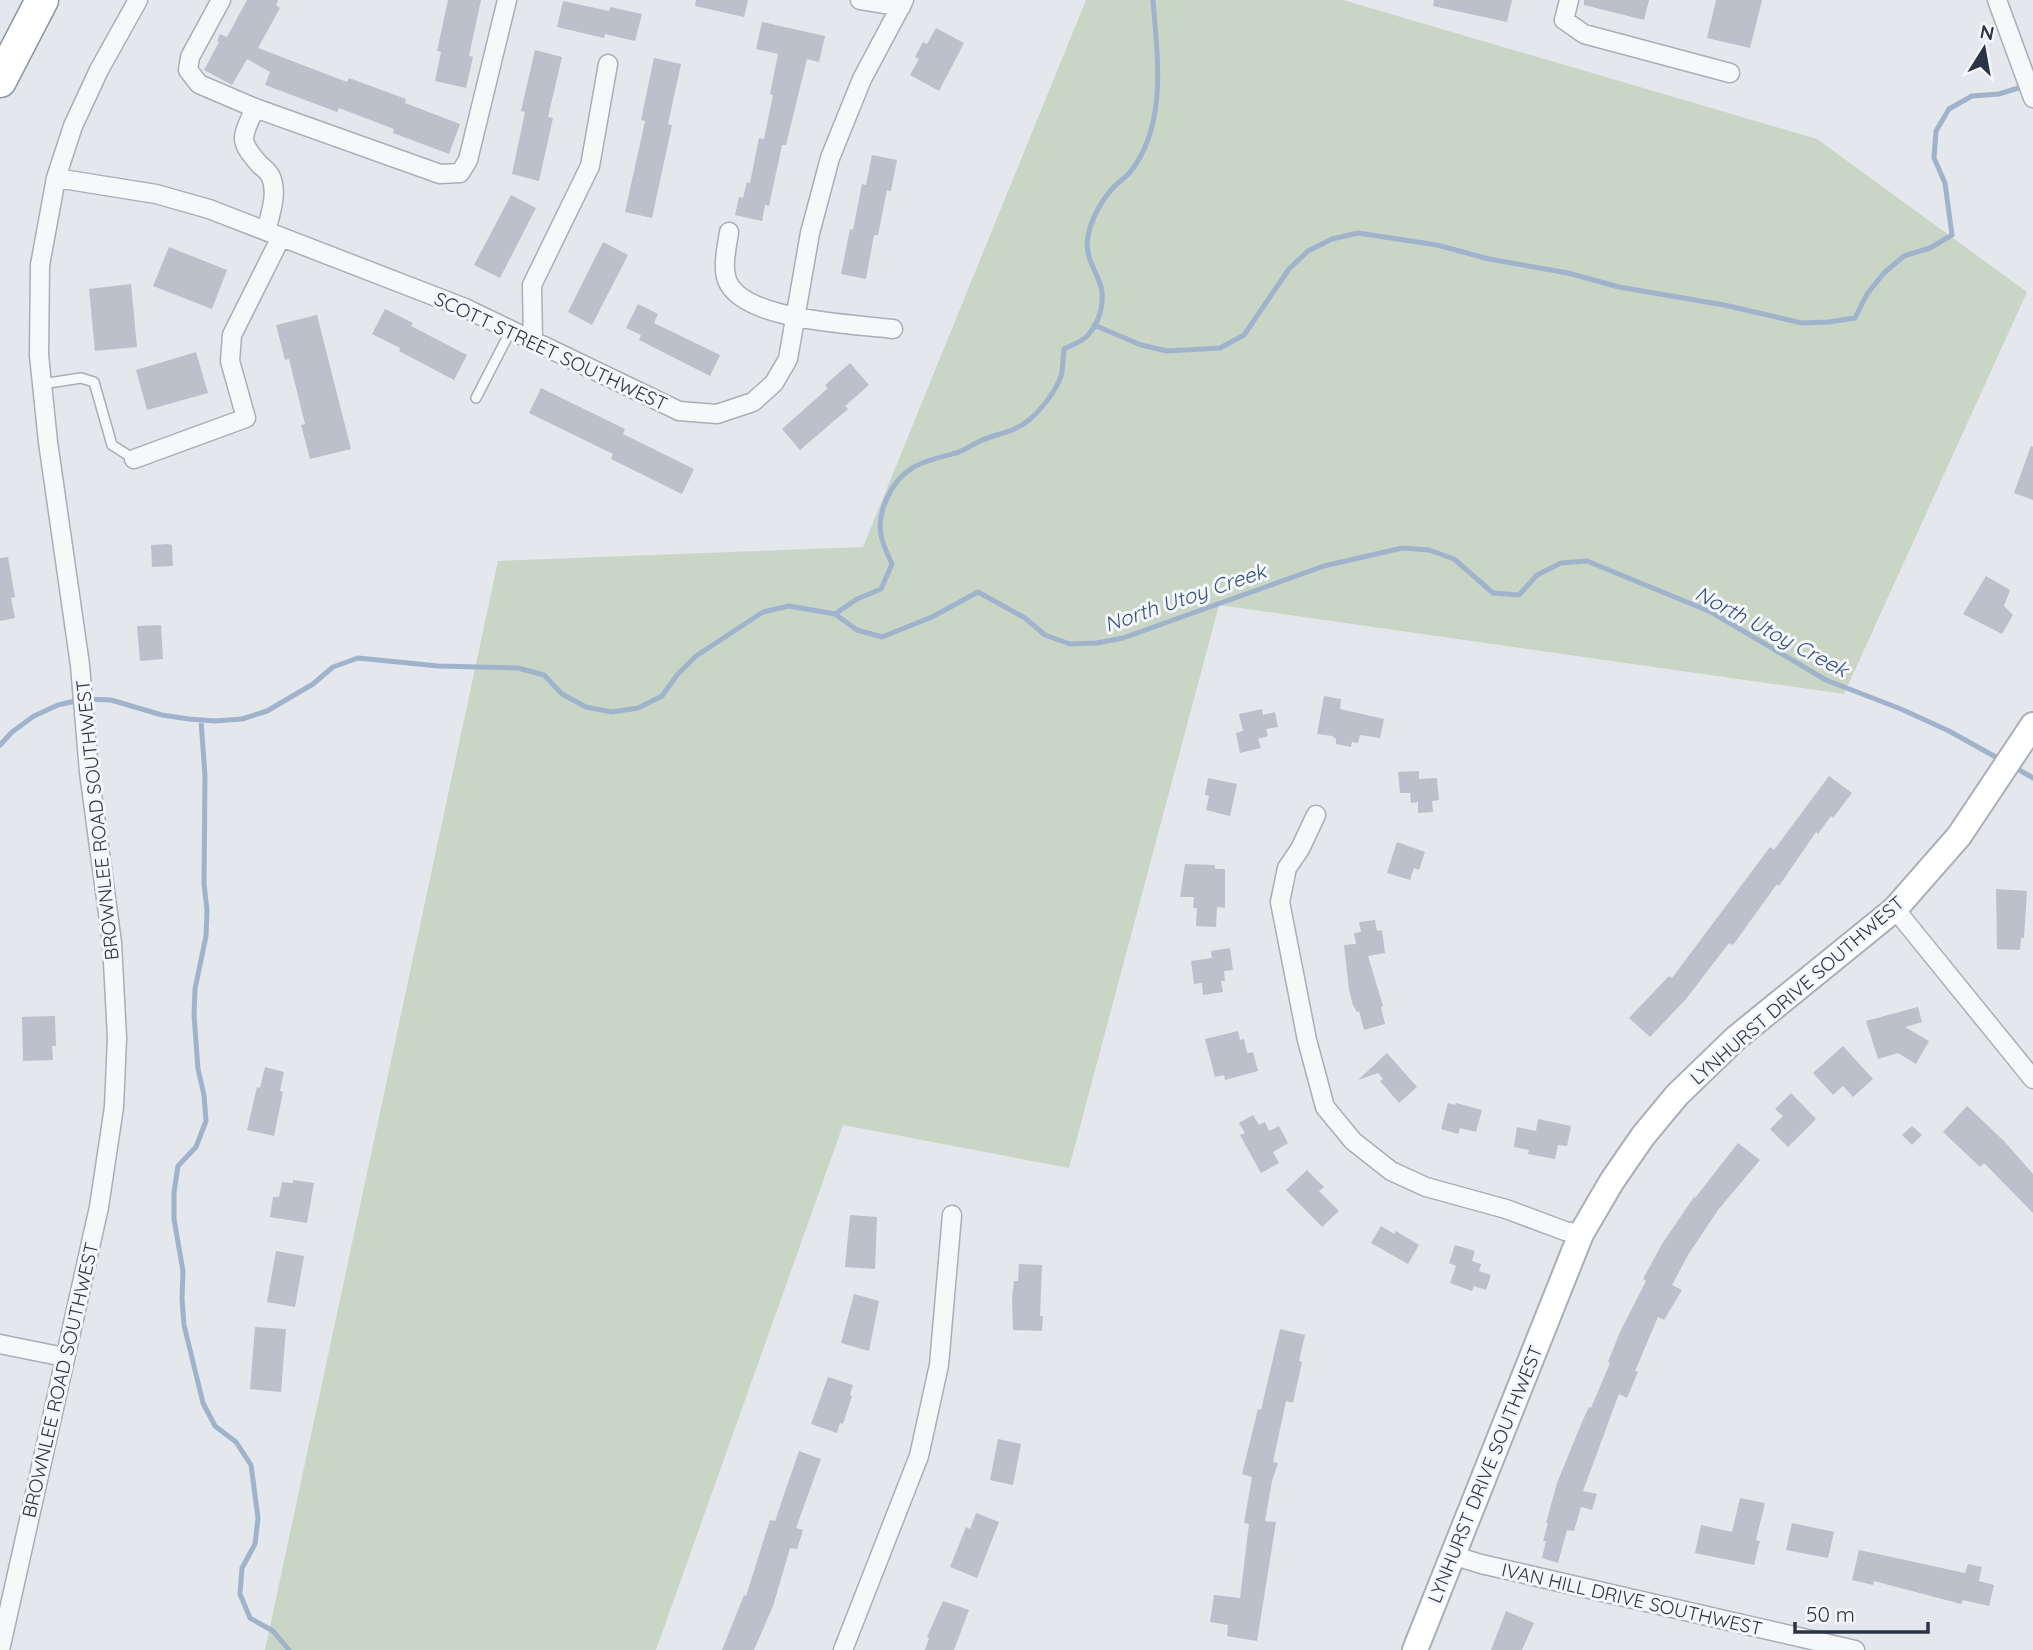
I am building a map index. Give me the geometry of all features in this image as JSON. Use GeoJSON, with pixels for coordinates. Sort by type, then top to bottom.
{"type":"FeatureCollection","features":[{"type":"Feature","properties":{"kind":"highway"},"geometry":{"type":"LineString","coordinates":[[0,81],[42,0]]}},
{"type":"Feature","properties":{"kind":"street","name":"BROWNLEE ROAD SOUTHWEST"},"geometry":{"type":"LineString","coordinates":[[0,1650],[99,1207],[114,1107],[117,1038],[112,943],[89,772],[80,665],[38,355],[40,265],[56,178],[73,126],[99,70],[138,0]]}},
{"type":"Feature","properties":{"kind":"street"},"geometry":{"type":"LineString","coordinates":[[221,0],[190,57],[188,70],[199,84],[256,108],[440,174],[460,173],[468,160],[507,0]]}},
{"type":"Feature","properties":{"kind":"street"},"geometry":{"type":"LineString","coordinates":[[860,0],[903,3]]}},
{"type":"Feature","properties":{"kind":"street"},"geometry":{"type":"LineString","coordinates":[[1569,0],[1564,20],[1584,34],[1730,73]]}},
{"type":"Feature","properties":{"kind":"street"},"geometry":{"type":"LineString","coordinates":[[1997,0],[2033,98]]}},
{"type":"Feature","properties":{"kind":"street","name":"SCOTT STREET SOUTHWEST"},"geometry":{"type":"LineString","coordinates":[[56,178],[156,194],[209,209],[465,308],[679,411],[717,414],[753,402],[774,383],[788,359],[810,233],[830,158],[862,79],[903,3]]}},
{"type":"Feature","properties":{"kind":"street"},"geometry":{"type":"LineString","coordinates":[[533,341],[532,285],[590,166],[608,64]]}},
{"type":"Feature","properties":{"kind":"street"},"geometry":{"type":"LineString","coordinates":[[134,458],[246,418],[230,361],[232,335],[273,234],[274,197],[271,177],[243,143],[243,136],[256,108]]}},
{"type":"Feature","properties":{"kind":"street"},"geometry":{"type":"LineString","coordinates":[[729,232],[725,261],[726,278],[740,299],[762,309],[795,317],[893,329]]}},
{"type":"Feature","properties":{"kind":"street","name":"LYNHURST DRIVE SOUTHWEST"},"geometry":{"type":"LineString","coordinates":[[1415,1650],[1581,1234],[1612,1181],[1643,1136],[1677,1095],[1736,1038],[1895,909],[1959,836],[2033,725]]}},
{"type":"Feature","properties":{"kind":"street"},"geometry":{"type":"LineString","coordinates":[[1316,816],[1287,868],[1280,902],[1307,1040],[1325,1107],[1353,1141],[1391,1171],[1426,1188],[1495,1206],[1565,1231],[1581,1234]]}},
{"type":"Feature","properties":{"kind":"street"},"geometry":{"type":"LineString","coordinates":[[1895,909],[2033,1079]]}},
{"type":"Feature","properties":{"kind":"street"},"geometry":{"type":"LineString","coordinates":[[843,1650],[919,1456],[939,1365],[952,1215]]}},
{"type":"Feature","properties":{"kind":"street"},"geometry":{"type":"LineString","coordinates":[[0,1344],[64,1357]]}},
{"type":"Feature","properties":{"kind":"street","name":"IVAN HILL DRIVE SOUTHWEST"},"geometry":{"type":"LineString","coordinates":[[1452,1555],[1481,1564],[1855,1650]]}},
{"type":"Feature","properties":{"kind":"lane"},"geometry":{"type":"LineString","coordinates":[[476,398],[511,331]]}},
{"type":"Feature","properties":{"kind":"lane"},"geometry":{"type":"LineString","coordinates":[[41,384],[81,378],[94,382],[112,445],[134,458]]}},
{"type":"Feature","properties":{"kind":"green space"},"geometry":{"type":"Polygon","coordinates":[[[1086,0],[1343,0],[1817,139],[2027,292],[1844,694],[1219,605],[1069,1168],[843,1125],[656,1650],[265,1650],[498,561],[863,547],[1086,0]]]}},
{"type":"Feature","properties":{"kind":"building"},"geometry":{"type":"Polygon","coordinates":[[[247,0],[278,0],[276,5],[280,8],[258,48],[347,82],[349,78],[406,99],[405,103],[460,124],[449,154],[393,133],[394,129],[339,108],[337,112],[265,85],[270,72],[247,59],[232,85],[204,70],[219,42],[217,41],[220,34],[227,37],[247,0]]]}},
{"type":"Feature","properties":{"kind":"building"},"geometry":{"type":"Polygon","coordinates":[[[448,0],[481,0],[469,56],[473,57],[466,88],[435,81],[441,52],[437,51],[448,0]]]}},
{"type":"Feature","properties":{"kind":"building"},"geometry":{"type":"Polygon","coordinates":[[[696,0],[748,0],[744,17],[695,6],[696,0]]]}},
{"type":"Feature","properties":{"kind":"building"},"geometry":{"type":"Polygon","coordinates":[[[1434,0],[1512,0],[1507,22],[1433,6],[1434,0]]]}},
{"type":"Feature","properties":{"kind":"building"},"geometry":{"type":"Polygon","coordinates":[[[1584,0],[1649,0],[1644,20],[1584,5],[1584,0]]]}},
{"type":"Feature","properties":{"kind":"building"},"geometry":{"type":"Polygon","coordinates":[[[1716,0],[1762,0],[1750,48],[1707,38],[1716,0]]]}},
{"type":"Feature","properties":{"kind":"building"},"geometry":{"type":"Polygon","coordinates":[[[563,1],[609,11],[610,7],[642,14],[635,41],[605,34],[604,38],[557,27],[563,1]]]}},
{"type":"Feature","properties":{"kind":"building"},"geometry":{"type":"Polygon","coordinates":[[[762,22],[825,36],[819,62],[807,59],[786,145],[782,145],[769,206],[765,205],[762,221],[735,215],[739,197],[743,198],[747,182],[750,183],[759,138],[764,139],[773,95],[770,94],[778,54],[756,49],[762,22]]]}},
{"type":"Feature","properties":{"kind":"building"},"geometry":{"type":"Polygon","coordinates":[[[936,28],[964,43],[939,91],[910,75],[919,59],[915,57],[923,42],[927,44],[936,28]]]}},
{"type":"Feature","properties":{"kind":"building"},"geometry":{"type":"Polygon","coordinates":[[[535,50],[562,57],[548,117],[553,118],[539,181],[512,174],[525,112],[521,111],[535,50]]]}},
{"type":"Feature","properties":{"kind":"building"},"geometry":{"type":"Polygon","coordinates":[[[654,58],[681,64],[668,124],[672,125],[652,218],[625,212],[645,121],[641,120],[654,58]]]}},
{"type":"Feature","properties":{"kind":"building"},"geometry":{"type":"Polygon","coordinates":[[[872,155],[897,160],[891,191],[887,190],[878,235],[874,235],[866,279],[841,274],[850,229],[853,230],[862,184],[866,185],[872,155]]]}},
{"type":"Feature","properties":{"kind":"building"},"geometry":{"type":"Polygon","coordinates":[[[511,195],[536,208],[500,278],[474,265],[511,195]]]}},
{"type":"Feature","properties":{"kind":"building"},"geometry":{"type":"Polygon","coordinates":[[[603,242],[628,255],[592,325],[568,312],[603,242]]]}},
{"type":"Feature","properties":{"kind":"building"},"geometry":{"type":"Polygon","coordinates":[[[169,247],[227,270],[212,309],[153,286],[169,247]]]}},
{"type":"Feature","properties":{"kind":"building"},"geometry":{"type":"Polygon","coordinates":[[[131,284],[137,347],[95,351],[89,289],[131,284]]]}},
{"type":"Feature","properties":{"kind":"building"},"geometry":{"type":"Polygon","coordinates":[[[638,304],[658,314],[654,323],[720,355],[710,376],[639,340],[641,335],[626,328],[638,304]]]}},
{"type":"Feature","properties":{"kind":"building"},"geometry":{"type":"Polygon","coordinates":[[[385,309],[413,323],[411,326],[467,355],[454,380],[372,334],[385,309]]]}},
{"type":"Feature","properties":{"kind":"building"},"geometry":{"type":"Polygon","coordinates":[[[317,315],[351,449],[310,459],[301,425],[305,424],[289,359],[285,360],[276,325],[317,315]]]}},
{"type":"Feature","properties":{"kind":"building"},"geometry":{"type":"Polygon","coordinates":[[[196,352],[208,393],[147,410],[136,370],[196,352]]]}},
{"type":"Feature","properties":{"kind":"building"},"geometry":{"type":"Polygon","coordinates":[[[850,363],[869,385],[845,406],[848,409],[800,450],[782,429],[828,388],[825,385],[850,363]]]}},
{"type":"Feature","properties":{"kind":"building"},"geometry":{"type":"Polygon","coordinates":[[[541,388],[625,429],[623,434],[694,469],[682,494],[611,459],[613,454],[529,413],[541,388]]]}},
{"type":"Feature","properties":{"kind":"building"},"geometry":{"type":"Polygon","coordinates":[[[2031,446],[2033,447],[2033,500],[2014,493],[2031,446]]]}},
{"type":"Feature","properties":{"kind":"building"},"geometry":{"type":"Polygon","coordinates":[[[151,545],[172,545],[173,566],[152,567],[151,545]]]}},
{"type":"Feature","properties":{"kind":"building"},"geometry":{"type":"Polygon","coordinates":[[[8,557],[15,597],[11,598],[15,618],[0,621],[0,558],[8,557]]]}},
{"type":"Feature","properties":{"kind":"building"},"geometry":{"type":"Polygon","coordinates":[[[1986,576],[2010,590],[2004,606],[2013,615],[2002,634],[1963,614],[1986,576]]]}},
{"type":"Feature","properties":{"kind":"building"},"geometry":{"type":"Polygon","coordinates":[[[161,625],[163,659],[140,661],[137,626],[161,625]]]}},
{"type":"Feature","properties":{"kind":"building"},"geometry":{"type":"Polygon","coordinates":[[[1324,696],[1341,699],[1340,709],[1384,719],[1380,738],[1360,735],[1358,743],[1352,742],[1351,747],[1336,744],[1336,739],[1332,736],[1317,734],[1324,696]]]}},
{"type":"Feature","properties":{"kind":"building"},"geometry":{"type":"Polygon","coordinates":[[[1262,709],[1263,715],[1275,712],[1278,727],[1266,729],[1268,736],[1258,739],[1261,748],[1240,753],[1236,733],[1243,731],[1239,714],[1262,709]]]}},
{"type":"Feature","properties":{"kind":"building"},"geometry":{"type":"Polygon","coordinates":[[[1419,771],[1419,779],[1437,778],[1439,800],[1432,801],[1433,812],[1418,813],[1418,802],[1411,803],[1410,793],[1400,793],[1398,772],[1419,771]]]}},
{"type":"Feature","properties":{"kind":"building"},"geometry":{"type":"Polygon","coordinates":[[[1829,776],[1852,793],[1833,818],[1831,816],[1818,834],[1816,832],[1779,886],[1777,884],[1733,945],[1729,943],[1686,999],[1650,1037],[1629,1018],[1669,976],[1672,978],[1770,847],[1774,850],[1829,776]]]}},
{"type":"Feature","properties":{"kind":"building"},"geometry":{"type":"Polygon","coordinates":[[[1208,778],[1237,784],[1230,816],[1206,810],[1209,796],[1205,795],[1208,778]]]}},
{"type":"Feature","properties":{"kind":"building"},"geometry":{"type":"Polygon","coordinates":[[[1397,842],[1425,852],[1419,870],[1414,868],[1410,880],[1387,873],[1397,842]]]}},
{"type":"Feature","properties":{"kind":"building"},"geometry":{"type":"Polygon","coordinates":[[[1185,864],[1215,865],[1215,869],[1225,869],[1225,908],[1217,907],[1216,927],[1196,926],[1197,908],[1193,908],[1194,897],[1180,897],[1185,864]]]}},
{"type":"Feature","properties":{"kind":"building"},"geometry":{"type":"Polygon","coordinates":[[[1996,889],[2027,891],[2024,938],[2021,938],[2020,950],[1997,949],[1996,889]]]}},
{"type":"Feature","properties":{"kind":"building"},"geometry":{"type":"Polygon","coordinates":[[[1375,920],[1377,931],[1382,930],[1385,953],[1368,956],[1383,1006],[1385,1024],[1364,1030],[1349,990],[1344,945],[1356,944],[1354,933],[1361,932],[1359,922],[1375,920]]]}},
{"type":"Feature","properties":{"kind":"building"},"geometry":{"type":"Polygon","coordinates":[[[1230,948],[1233,970],[1224,971],[1225,981],[1221,981],[1223,992],[1203,995],[1202,983],[1194,984],[1191,961],[1212,958],[1211,951],[1230,948]]]}},
{"type":"Feature","properties":{"kind":"building"},"geometry":{"type":"Polygon","coordinates":[[[1918,1007],[1922,1022],[1905,1027],[1929,1041],[1916,1064],[1898,1053],[1878,1059],[1866,1021],[1918,1007]]]}},
{"type":"Feature","properties":{"kind":"building"},"geometry":{"type":"Polygon","coordinates":[[[55,1016],[56,1046],[52,1046],[53,1060],[23,1061],[22,1017],[55,1016]]]}},
{"type":"Feature","properties":{"kind":"building"},"geometry":{"type":"Polygon","coordinates":[[[1238,1031],[1240,1040],[1244,1039],[1247,1053],[1253,1052],[1258,1071],[1225,1080],[1224,1075],[1215,1077],[1205,1039],[1238,1031]]]}},
{"type":"Feature","properties":{"kind":"building"},"geometry":{"type":"Polygon","coordinates":[[[1843,1046],[1873,1079],[1853,1097],[1843,1086],[1833,1095],[1813,1073],[1843,1046]]]}},
{"type":"Feature","properties":{"kind":"building"},"geometry":{"type":"Polygon","coordinates":[[[1387,1053],[1417,1087],[1399,1103],[1380,1081],[1383,1079],[1378,1073],[1358,1080],[1387,1053]]]}},
{"type":"Feature","properties":{"kind":"building"},"geometry":{"type":"Polygon","coordinates":[[[265,1067],[284,1072],[274,1136],[247,1130],[257,1087],[260,1088],[265,1067]]]}},
{"type":"Feature","properties":{"kind":"building"},"geometry":{"type":"Polygon","coordinates":[[[1791,1093],[1816,1119],[1788,1147],[1770,1129],[1783,1116],[1775,1109],[1791,1093]]]}},
{"type":"Feature","properties":{"kind":"building"},"geometry":{"type":"Polygon","coordinates":[[[1448,1103],[1482,1110],[1476,1132],[1460,1128],[1458,1134],[1441,1129],[1448,1103]]]}},
{"type":"Feature","properties":{"kind":"building"},"geometry":{"type":"Polygon","coordinates":[[[1967,1106],[2004,1141],[2033,1174],[2033,1213],[1984,1163],[1980,1167],[1943,1132],[1967,1106]]]}},
{"type":"Feature","properties":{"kind":"building"},"geometry":{"type":"Polygon","coordinates":[[[1253,1115],[1259,1125],[1265,1122],[1269,1131],[1279,1126],[1288,1143],[1273,1152],[1279,1163],[1261,1173],[1240,1135],[1245,1133],[1239,1123],[1253,1115]]]}},
{"type":"Feature","properties":{"kind":"building"},"geometry":{"type":"Polygon","coordinates":[[[1538,1119],[1571,1126],[1567,1146],[1558,1145],[1555,1159],[1528,1154],[1529,1150],[1514,1147],[1517,1127],[1536,1131],[1538,1119]]]}},
{"type":"Feature","properties":{"kind":"building"},"geometry":{"type":"Polygon","coordinates":[[[1912,1126],[1922,1135],[1912,1145],[1902,1135],[1912,1126]]]}},
{"type":"Feature","properties":{"kind":"building"},"geometry":{"type":"Polygon","coordinates":[[[1738,1143],[1760,1160],[1718,1210],[1688,1255],[1672,1285],[1682,1290],[1664,1320],[1658,1317],[1635,1371],[1638,1372],[1627,1398],[1619,1394],[1583,1491],[1597,1494],[1592,1510],[1581,1507],[1574,1531],[1567,1530],[1558,1563],[1542,1558],[1546,1523],[1557,1483],[1610,1363],[1608,1362],[1620,1332],[1646,1281],[1643,1279],[1662,1244],[1694,1197],[1738,1143]]]}},
{"type":"Feature","properties":{"kind":"building"},"geometry":{"type":"Polygon","coordinates":[[[1307,1170],[1324,1187],[1319,1191],[1339,1211],[1322,1227],[1286,1190],[1307,1170]]]}},
{"type":"Feature","properties":{"kind":"building"},"geometry":{"type":"Polygon","coordinates":[[[293,1180],[314,1183],[307,1223],[270,1217],[273,1197],[279,1197],[282,1182],[293,1183],[293,1180]]]}},
{"type":"Feature","properties":{"kind":"building"},"geometry":{"type":"Polygon","coordinates":[[[850,1215],[877,1217],[875,1269],[845,1267],[850,1215]]]}},
{"type":"Feature","properties":{"kind":"building"},"geometry":{"type":"Polygon","coordinates":[[[1381,1226],[1394,1234],[1396,1231],[1419,1245],[1408,1264],[1371,1243],[1381,1226]]]}},
{"type":"Feature","properties":{"kind":"building"},"geometry":{"type":"Polygon","coordinates":[[[1455,1245],[1475,1251],[1472,1261],[1481,1264],[1479,1271],[1491,1275],[1486,1290],[1474,1286],[1472,1291],[1450,1283],[1456,1266],[1449,1263],[1455,1245]]]}},
{"type":"Feature","properties":{"kind":"building"},"geometry":{"type":"Polygon","coordinates":[[[276,1251],[304,1256],[295,1307],[267,1302],[276,1251]]]}},
{"type":"Feature","properties":{"kind":"building"},"geometry":{"type":"Polygon","coordinates":[[[1019,1264],[1042,1265],[1042,1331],[1013,1330],[1012,1298],[1014,1281],[1018,1281],[1019,1264]]]}},
{"type":"Feature","properties":{"kind":"building"},"geometry":{"type":"Polygon","coordinates":[[[854,1294],[879,1301],[869,1351],[841,1343],[854,1294]]]}},
{"type":"Feature","properties":{"kind":"building"},"geometry":{"type":"Polygon","coordinates":[[[255,1327],[286,1329],[281,1392],[250,1389],[255,1327]]]}},
{"type":"Feature","properties":{"kind":"building"},"geometry":{"type":"Polygon","coordinates":[[[1280,1329],[1305,1335],[1293,1403],[1286,1401],[1273,1462],[1278,1463],[1265,1521],[1276,1522],[1257,1641],[1227,1636],[1228,1625],[1210,1622],[1214,1595],[1240,1598],[1249,1524],[1244,1523],[1252,1477],[1242,1474],[1258,1409],[1261,1410],[1280,1329]]]}},
{"type":"Feature","properties":{"kind":"building"},"geometry":{"type":"Polygon","coordinates":[[[828,1377],[853,1385],[843,1424],[840,1423],[837,1433],[811,1424],[828,1377]]]}},
{"type":"Feature","properties":{"kind":"building"},"geometry":{"type":"Polygon","coordinates":[[[998,1439],[1021,1444],[1013,1485],[990,1480],[998,1439]]]}},
{"type":"Feature","properties":{"kind":"building"},"geometry":{"type":"Polygon","coordinates":[[[799,1451],[821,1459],[796,1528],[803,1530],[797,1549],[790,1548],[773,1606],[754,1650],[722,1650],[744,1595],[746,1596],[770,1520],[775,1521],[799,1451]]]}},
{"type":"Feature","properties":{"kind":"building"},"geometry":{"type":"Polygon","coordinates":[[[1740,1498],[1765,1503],[1756,1540],[1760,1541],[1754,1565],[1695,1553],[1701,1525],[1732,1532],[1740,1498]]]}},
{"type":"Feature","properties":{"kind":"building"},"geometry":{"type":"Polygon","coordinates":[[[976,1513],[999,1522],[977,1578],[950,1567],[966,1527],[970,1529],[976,1513]]]}},
{"type":"Feature","properties":{"kind":"building"},"geometry":{"type":"Polygon","coordinates":[[[1792,1523],[1834,1532],[1828,1558],[1786,1550],[1792,1523]]]}},
{"type":"Feature","properties":{"kind":"building"},"geometry":{"type":"Polygon","coordinates":[[[1859,1550],[1965,1573],[1968,1564],[1982,1567],[1979,1581],[1994,1585],[1989,1606],[1963,1600],[1961,1604],[1874,1581],[1873,1585],[1852,1580],[1859,1550]]]}},
{"type":"Feature","properties":{"kind":"building"},"geometry":{"type":"Polygon","coordinates":[[[943,1601],[969,1610],[954,1650],[925,1650],[929,1638],[927,1637],[943,1601]]]}},
{"type":"Feature","properties":{"kind":"building"},"geometry":{"type":"Polygon","coordinates":[[[1506,1611],[1534,1623],[1522,1650],[1491,1650],[1506,1611]]]}},
{"type":"Feature","properties":{"kind":"waterway"},"geometry":{"type":"LineString","coordinates":[[835,614],[857,599],[881,589],[892,564],[880,532],[881,516],[887,498],[900,478],[924,462],[959,452],[980,441],[1017,428],[1029,420],[1048,400],[1059,382],[1064,349],[1085,338],[1095,326],[1102,293],[1089,257],[1088,236],[1100,205],[1131,171],[1151,132],[1158,66],[1153,0]]}},
{"type":"Feature","properties":{"kind":"waterway"},"geometry":{"type":"LineString","coordinates":[[1094,325],[1141,345],[1167,351],[1220,348],[1244,335],[1289,269],[1308,251],[1332,239],[1358,233],[1437,245],[1489,259],[1568,273],[1619,287],[1724,305],[1802,323],[1855,318],[1867,294],[1884,273],[1904,256],[1930,248],[1952,235],[1945,183],[1934,158],[1936,131],[1949,109],[1972,96],[1999,94],[2025,86]]}},
{"type":"Feature","properties":{"kind":"waterway","name":"North Utoy Creek"},"geometry":{"type":"LineString","coordinates":[[0,745],[12,732],[34,716],[58,705],[84,699],[111,700],[162,715],[189,719],[242,719],[267,711],[313,684],[333,667],[358,658],[438,666],[518,668],[544,675],[562,694],[586,707],[612,712],[638,708],[662,696],[677,675],[696,656],[763,612],[789,606],[835,614],[857,630],[882,637],[932,617],[978,592],[1025,618],[1045,635],[1070,644],[1097,643],[1123,638],[1324,566],[1402,548],[1429,550],[1454,559],[1493,593],[1519,595],[1537,575],[1561,563],[1587,561],[1711,612],[1826,680],[1901,709],[1949,731],[2003,761]]}},
{"type":"Feature","properties":{"kind":"waterway"},"geometry":{"type":"LineString","coordinates":[[201,720],[205,776],[204,884],[207,910],[206,936],[195,989],[194,1015],[206,1121],[196,1147],[178,1166],[174,1192],[174,1219],[183,1271],[184,1325],[203,1403],[215,1426],[236,1442],[251,1465],[258,1518],[255,1544],[242,1568],[240,1594],[250,1618],[273,1631],[289,1650]]}},
{"type":"Feature","properties":{"kind":"waterway","name":"North Utoy Creek"},"geometry":{"type":"LineString","coordinates":[[2014,767],[2033,778]]}}]}
